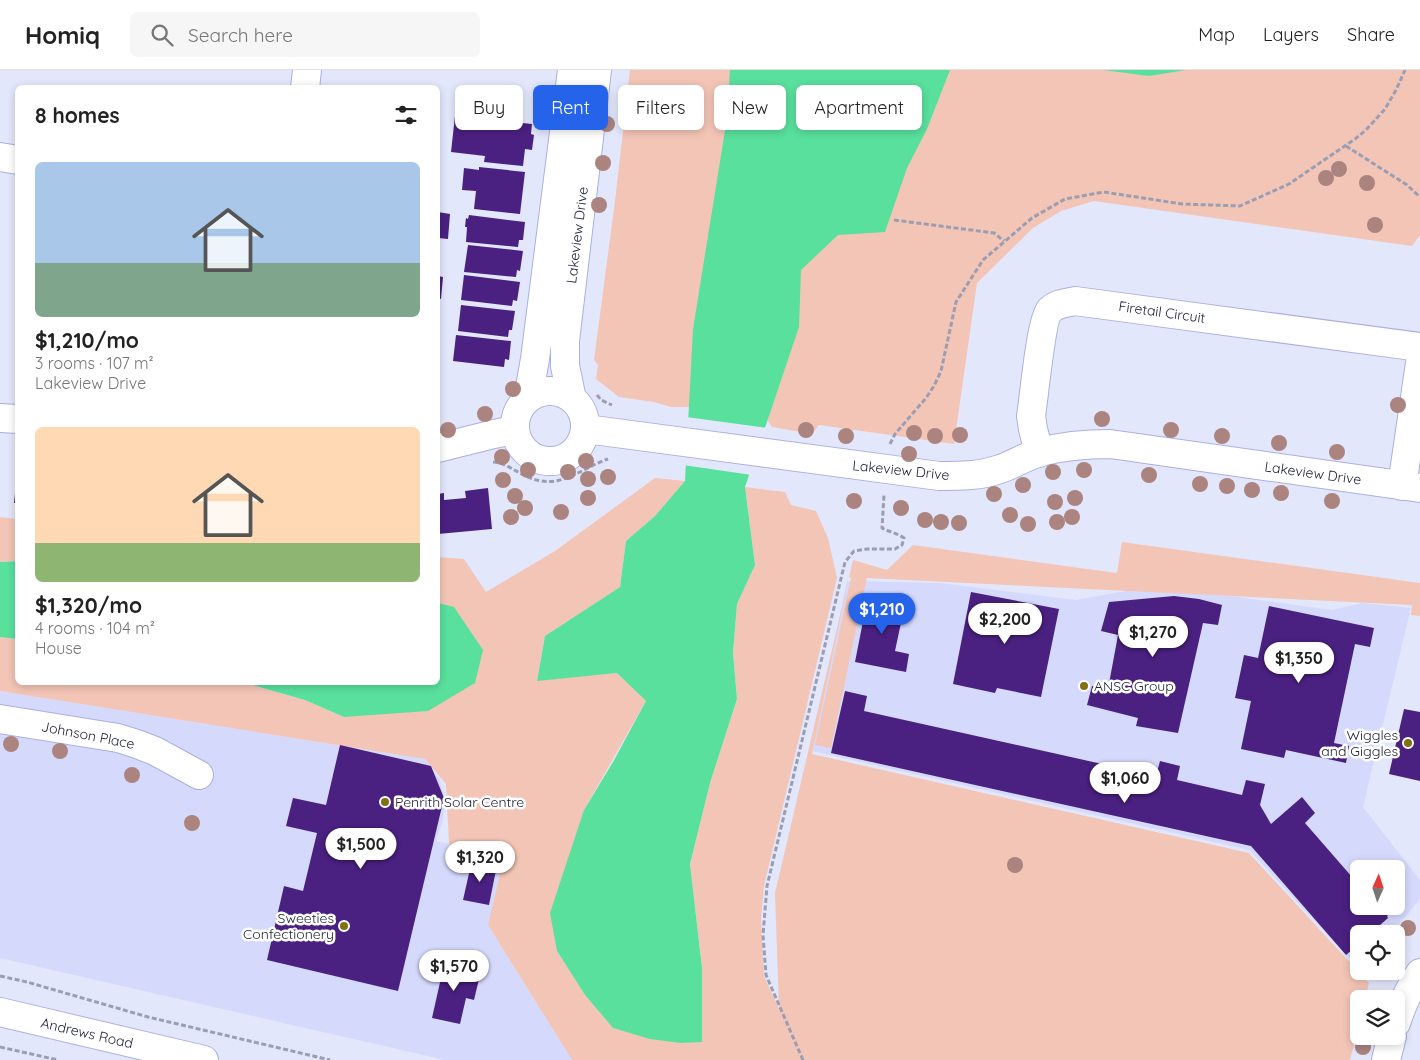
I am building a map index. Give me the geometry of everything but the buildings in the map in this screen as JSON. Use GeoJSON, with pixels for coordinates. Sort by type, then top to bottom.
{"type":"FeatureCollection","features":[{"type":"Feature","properties":{"kind":"street"},"geometry":{"type":"LineString","coordinates":[[305,85],[307,70]]}},
{"type":"Feature","properties":{"kind":"street","name":"Lakeview Drive"},"geometry":{"type":"LineString","coordinates":[[528,398],[535,359],[572,70]]}},
{"type":"Feature","properties":{"kind":"street","name":"Lakeview Drive"},"geometry":{"type":"LineString","coordinates":[[584,397],[565,366],[565,341],[597,70]]}},
{"type":"Feature","properties":{"kind":"street"},"geometry":{"type":"LineString","coordinates":[[0,157],[15,160]]}},
{"type":"Feature","properties":{"kind":"street","name":"Firetail Circuit"},"geometry":{"type":"LineString","coordinates":[[1039,453],[1032,416],[1043,326],[1049,310],[1056,305],[1076,301],[1420,348]]}},
{"type":"Feature","properties":{"kind":"street"},"geometry":{"type":"LineString","coordinates":[[1411,487],[1420,362]]}},
{"type":"Feature","properties":{"kind":"street"},"geometry":{"type":"LineString","coordinates":[[550,391],[584,397],[580,408],[586,430],[582,441],[568,456],[559,460],[539,460],[530,456],[522,449],[514,430],[515,418],[520,407],[528,398],[539,392],[550,391]]}},
{"type":"Feature","properties":{"kind":"street"},"geometry":{"type":"LineString","coordinates":[[0,418],[15,420]]}},
{"type":"Feature","properties":{"kind":"street"},"geometry":{"type":"LineString","coordinates":[[440,448],[514,430]]}},
{"type":"Feature","properties":{"kind":"street","name":"Lakeview Drive"},"geometry":{"type":"LineString","coordinates":[[586,430],[659,438],[939,476],[980,474],[999,470],[1039,453],[1067,446],[1110,444],[1411,487]]}},
{"type":"Feature","properties":{"kind":"street","name":"Johnson Place"},"geometry":{"type":"LineString","coordinates":[[0,719],[118,738],[155,751],[199,775]]}},
{"type":"Feature","properties":{"kind":"street"},"geometry":{"type":"LineString","coordinates":[[1405,999],[1420,973]]}},
{"type":"Feature","properties":{"kind":"street","name":"Andrews Road"},"geometry":{"type":"LineString","coordinates":[[0,1012],[204,1060]]}},
{"type":"Feature","properties":{"kind":"street"},"geometry":{"type":"LineString","coordinates":[[1386,1060],[1390,1045]]}},
{"type":"Feature","properties":{"kind":"path"},"geometry":{"type":"LineString","coordinates":[[803,1060],[766,975],[763,935],[768,886],[845,562],[854,551],[895,549],[902,544],[904,538],[899,534],[882,528],[889,447],[895,434],[926,398],[941,371],[956,302],[983,260],[1032,218],[1065,199],[1104,192],[1182,204],[1240,206],[1289,184],[1346,146],[1366,130],[1385,109],[1403,78],[1405,70]]}},
{"type":"Feature","properties":{"kind":"path"},"geometry":{"type":"LineString","coordinates":[[1346,146],[1408,185],[1420,197]]}},
{"type":"Feature","properties":{"kind":"path"},"geometry":{"type":"LineString","coordinates":[[894,220],[994,234],[1004,242]]}},
{"type":"Feature","properties":{"kind":"path"},"geometry":{"type":"LineString","coordinates":[[584,397],[602,400],[618,408]]}},
{"type":"Feature","properties":{"kind":"path"},"geometry":{"type":"LineString","coordinates":[[485,461],[499,463],[540,481],[556,481],[570,477],[593,464],[614,458]]}},
{"type":"Feature","properties":{"kind":"path"},"geometry":{"type":"LineString","coordinates":[[0,976],[27,982],[148,1018],[330,1060]]}},
{"type":"Feature","properties":{"kind":"path"},"geometry":{"type":"LineString","coordinates":[[0,1047],[58,1060]]}},
{"type":"Feature","properties":{"kind":"shaded area"},"geometry":{"type":"Polygon","coordinates":[[[630,70],[1420,70],[1420,235],[1412,246],[1094,201],[1061,211],[1033,228],[977,283],[954,444],[819,425],[812,434],[772,427],[766,418],[690,407],[671,407],[654,402],[619,397],[596,379],[598,365],[594,360],[623,130],[704,130],[704,85],[628,85],[630,70]]]}},
{"type":"Feature","properties":{"kind":"shaded area"},"geometry":{"type":"Polygon","coordinates":[[[730,70],[950,70],[927,129],[907,168],[885,232],[838,235],[801,270],[799,327],[745,487],[755,565],[737,604],[733,653],[737,699],[710,783],[690,864],[702,968],[702,1042],[680,1043],[650,1039],[613,1028],[585,995],[557,951],[550,913],[584,810],[646,701],[617,673],[537,681],[545,636],[620,587],[626,541],[655,516],[685,481],[693,329],[725,130],[786,130],[786,85],[729,85],[730,70]]]}},
{"type":"Feature","properties":{"kind":"shaded area"},"geometry":{"type":"Polygon","coordinates":[[[1103,70],[1186,70],[1149,76],[1103,70]]]}},
{"type":"Feature","properties":{"kind":"shaded area"},"geometry":{"type":"Polygon","coordinates":[[[655,478],[685,481],[655,516],[626,541],[620,587],[545,636],[537,680],[617,673],[646,701],[584,810],[557,951],[585,995],[613,1028],[680,1043],[702,1041],[702,968],[690,864],[710,783],[737,699],[733,653],[737,604],[755,565],[745,487],[785,492],[791,505],[816,511],[828,538],[837,578],[764,886],[761,919],[764,976],[779,1009],[775,893],[849,578],[812,754],[1249,853],[1350,962],[1350,980],[1366,980],[1369,983],[1367,990],[1350,990],[1350,1045],[1354,1045],[1350,1060],[572,1060],[488,925],[504,856],[449,844],[446,784],[425,759],[0,691],[0,637],[15,639],[15,685],[252,685],[305,700],[344,717],[474,683],[440,607],[440,557],[464,559],[486,592],[555,551],[655,478]]]}},
{"type":"Feature","properties":{"kind":"shaded area"},"geometry":{"type":"Polygon","coordinates":[[[0,517],[15,519],[15,561],[0,562],[0,517]]]}},
{"type":"Feature","properties":{"kind":"shaded area"},"geometry":{"type":"Polygon","coordinates":[[[1122,542],[1420,583],[1420,616],[1411,615],[1412,605],[867,578],[831,748],[815,745],[851,578],[849,577],[853,560],[887,570],[913,545],[1117,573],[1122,542]]]}},
{"type":"Feature","properties":{"kind":"shaded area"},"geometry":{"type":"Polygon","coordinates":[[[15,561],[15,639],[0,637],[0,562],[15,561]]]}},
{"type":"Feature","properties":{"kind":"shaded area"},"geometry":{"type":"Polygon","coordinates":[[[847,581],[940,583],[1076,600],[1136,589],[1186,590],[1332,610],[1362,603],[1411,608],[1363,807],[1404,860],[1350,860],[1350,915],[1405,915],[1405,861],[1420,880],[1420,899],[1398,925],[1350,925],[1350,959],[1249,850],[812,751],[847,581]]]}},
{"type":"Feature","properties":{"kind":"shaded area"},"geometry":{"type":"Polygon","coordinates":[[[440,604],[454,607],[483,650],[475,683],[428,711],[344,717],[305,700],[252,685],[440,685],[440,604]]]}},
{"type":"Feature","properties":{"kind":"shaded area"},"geometry":{"type":"Polygon","coordinates":[[[0,691],[425,759],[440,780],[445,800],[443,820],[436,841],[504,856],[488,925],[572,1060],[445,1060],[0,958],[0,691]]]}},
{"type":"Feature","properties":{"kind":"pier"},"geometry":{"type":"Polygon","coordinates":[[[686,417],[768,428],[752,475],[683,465],[686,417]]]}},
{"type":"Feature","properties":{"kind":"place","name":"ANSC Group"},"geometry":{"type":"Point","coordinates":[1084,686]}},
{"type":"Feature","properties":{"kind":"place","name":"Wiggles and Giggles"},"geometry":{"type":"Point","coordinates":[1408,743]}},
{"type":"Feature","properties":{"kind":"place","name":"Penrith Solar Centre"},"geometry":{"type":"Point","coordinates":[385,802]}},
{"type":"Feature","properties":{"kind":"place","name":"Sweeties Confectionery"},"geometry":{"type":"Point","coordinates":[344,926]}}]}
